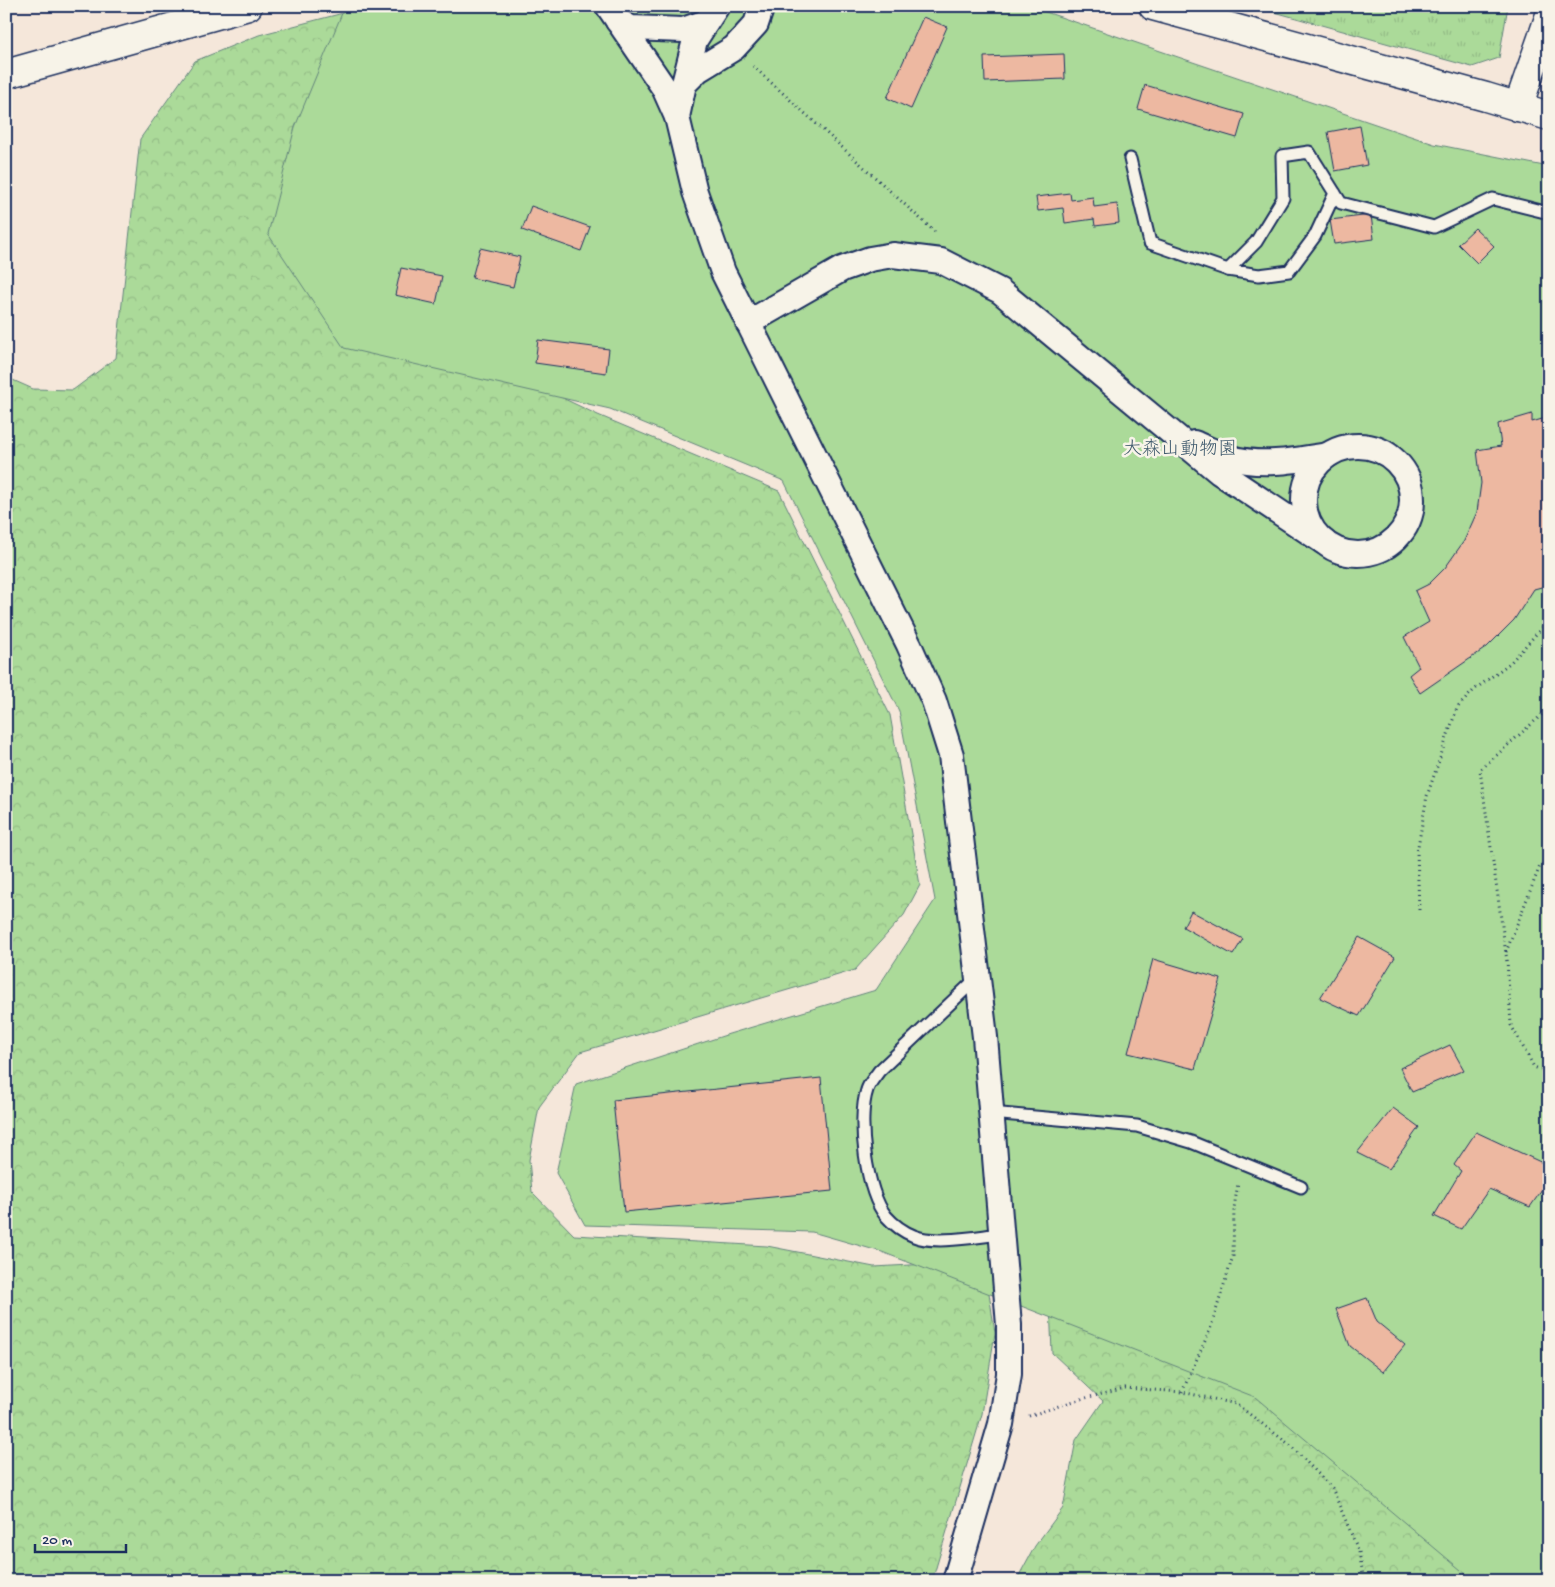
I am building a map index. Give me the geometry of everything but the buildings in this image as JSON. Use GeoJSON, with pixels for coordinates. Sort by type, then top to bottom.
{"type":"FeatureCollection","features":[{"type":"Feature","properties":{"kind":"street"},"geometry":{"type":"LineString","coordinates":[[6,74],[248,6]]}},
{"type":"Feature","properties":{"kind":"street"},"geometry":{"type":"LineString","coordinates":[[684,84],[698,70],[734,48],[756,24],[762,6]]}},
{"type":"Feature","properties":{"kind":"street"},"geometry":{"type":"LineString","coordinates":[[1153,6],[1549,116]]}},
{"type":"Feature","properties":{"kind":"street"},"geometry":{"type":"LineString","coordinates":[[613,13],[631,28],[683,30],[712,14]]}},
{"type":"Feature","properties":{"kind":"street"},"geometry":{"type":"LineString","coordinates":[[613,13],[664,88],[677,117],[695,192],[723,272],[908,645],[942,722],[951,755],[978,978],[1009,1324],[1009,1374],[1001,1424],[955,1581]]}},
{"type":"Feature","properties":{"kind":"street"},"geometry":{"type":"LineString","coordinates":[[677,117],[695,40],[712,14]]}},
{"type":"Feature","properties":{"kind":"street"},"geometry":{"type":"LineString","coordinates":[[1518,107],[1549,18]]}},
{"type":"Feature","properties":{"kind":"street"},"geometry":{"type":"LineString","coordinates":[[748,323],[842,269],[870,259],[893,255],[941,261],[1000,291],[1219,472],[1324,542],[1339,551],[1356,555],[1374,552],[1390,545],[1403,532],[1411,515],[1413,497],[1409,479],[1399,463],[1384,452],[1367,446],[1348,446],[1328,455],[1318,463],[1308,478],[1304,495],[1305,512],[1312,529],[1324,542]]}},
{"type":"Feature","properties":{"kind":"street"},"geometry":{"type":"LineString","coordinates":[[1179,437],[1232,458],[1256,462],[1281,463],[1328,455]]}},
{"type":"Feature","properties":{"kind":"lane"},"geometry":{"type":"LineString","coordinates":[[1228,270],[1256,242],[1283,198],[1282,156],[1309,152],[1341,203],[1434,227],[1494,199],[1549,213]]}},
{"type":"Feature","properties":{"kind":"lane"},"geometry":{"type":"LineString","coordinates":[[1130,159],[1150,243],[1228,270],[1258,275],[1289,271],[1314,236],[1334,193]]}},
{"type":"Feature","properties":{"kind":"lane"},"geometry":{"type":"LineString","coordinates":[[978,978],[879,1071],[867,1089],[863,1112],[866,1155],[874,1193],[885,1215],[908,1233],[915,1237],[947,1240],[1002,1234]]}},
{"type":"Feature","properties":{"kind":"lane"},"geometry":{"type":"LineString","coordinates":[[991,1113],[1137,1126],[1191,1142],[1301,1187]]}},
{"type":"Feature","properties":{"kind":"path"},"geometry":{"type":"LineString","coordinates":[[734,48],[941,237]]}},
{"type":"Feature","properties":{"kind":"path"},"geometry":{"type":"LineString","coordinates":[[1419,910],[1416,852],[1428,796],[1457,708],[1474,690],[1511,662],[1549,620]]}},
{"type":"Feature","properties":{"kind":"path"},"geometry":{"type":"LineString","coordinates":[[1507,961],[1480,770],[1547,712],[1549,722]]}},
{"type":"Feature","properties":{"kind":"path"},"geometry":{"type":"LineString","coordinates":[[1549,861],[1540,866],[1506,953],[1511,1025],[1534,1068],[1549,1073]]}},
{"type":"Feature","properties":{"kind":"path"},"geometry":{"type":"LineString","coordinates":[[1182,1392],[1210,1330],[1233,1256],[1234,1208],[1241,1163]]}},
{"type":"Feature","properties":{"kind":"path"},"geometry":{"type":"LineString","coordinates":[[1001,1424],[1074,1401],[1125,1388],[1182,1392],[1236,1404],[1290,1444],[1332,1488],[1359,1552],[1364,1581]]}},
{"type":"Feature","properties":{"kind":"green space","name":"大森山動物園"},"geometry":{"type":"Polygon","coordinates":[[[345,6],[1028,6],[1434,144],[1549,167],[1549,1581],[1474,1581],[1255,1397],[882,1252],[812,1232],[585,1225],[556,1173],[576,1084],[729,1034],[876,990],[935,900],[899,711],[784,481],[610,409],[344,348],[268,234],[295,127],[345,6]]]}},
{"type":"Feature","properties":{"kind":"green space"},"geometry":{"type":"Polygon","coordinates":[[[370,6],[456,347],[598,415],[779,491],[890,715],[920,885],[904,915],[855,970],[580,1052],[539,1107],[529,1160],[532,1192],[574,1235],[767,1246],[874,1267],[966,1262],[986,1273],[995,1333],[982,1414],[932,1581],[6,1581],[6,377],[33,389],[73,390],[116,358],[140,139],[195,61],[259,35],[370,6]]]}},
{"type":"Feature","properties":{"kind":"green space"},"geometry":{"type":"Polygon","coordinates":[[[1253,6],[1508,6],[1499,58],[1472,67],[1253,6]]]}},
{"type":"Feature","properties":{"kind":"green space"},"geometry":{"type":"Polygon","coordinates":[[[1047,1231],[1549,1581],[1016,1581],[1035,1546],[1063,1508],[1076,1440],[1103,1401],[1052,1353],[1047,1231]]]}}]}
